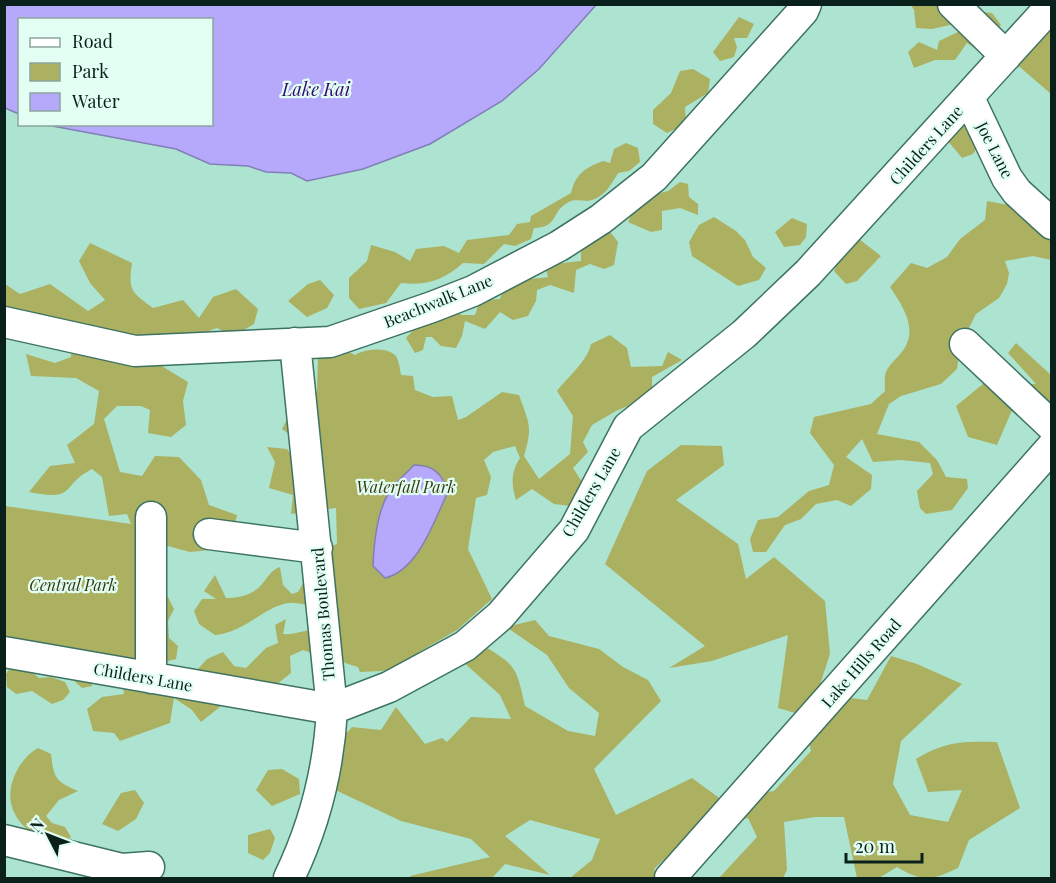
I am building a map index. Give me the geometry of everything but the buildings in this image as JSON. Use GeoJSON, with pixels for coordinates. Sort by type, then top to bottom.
{"type":"FeatureCollection","features":[{"type":"Feature","properties":{"kind":"street","name":"Beachwalk Lane"},"geometry":{"type":"LineString","coordinates":[[4,322],[135,351],[330,342],[473,291],[559,246],[602,219],[654,177],[803,11],[806,4]]}},
{"type":"Feature","properties":{"kind":"street"},"geometry":{"type":"LineString","coordinates":[[953,4],[1006,56]]}},
{"type":"Feature","properties":{"kind":"street","name":"Childers Lane"},"geometry":{"type":"LineString","coordinates":[[4,652],[332,709],[389,687],[465,646],[500,616],[574,530],[628,427],[744,334],[808,273],[1006,56],[1035,15],[1052,5]]}},
{"type":"Feature","properties":{"kind":"street","name":"Joe Lane"},"geometry":{"type":"LineString","coordinates":[[969,98],[1007,178],[1017,192],[1052,224]]}},
{"type":"Feature","properties":{"kind":"street","name":"Thomas Boulevard"},"geometry":{"type":"LineString","coordinates":[[290,879],[306,842],[330,755],[332,709],[295,343]]}},
{"type":"Feature","properties":{"kind":"street"},"geometry":{"type":"LineString","coordinates":[[965,344],[1052,426]]}},
{"type":"Feature","properties":{"kind":"street","name":"Lake Hills Road"},"geometry":{"type":"LineString","coordinates":[[670,879],[1052,447]]}},
{"type":"Feature","properties":{"kind":"street"},"geometry":{"type":"LineString","coordinates":[[151,517],[151,678]]}},
{"type":"Feature","properties":{"kind":"street"},"geometry":{"type":"LineString","coordinates":[[208,534],[317,548]]}},
{"type":"Feature","properties":{"kind":"street"},"geometry":{"type":"LineString","coordinates":[[4,840],[122,869],[149,867]]}},
{"type":"Feature","properties":{"kind":"green space"},"geometry":{"type":"Polygon","coordinates":[[[911,5],[969,5],[973,11],[992,13],[1001,25],[977,50],[967,43],[955,60],[935,60],[914,68],[908,52],[919,42],[937,50],[939,41],[958,32],[954,24],[932,29],[916,28],[914,10],[911,5]]]}},
{"type":"Feature","properties":{"kind":"green space"},"geometry":{"type":"Polygon","coordinates":[[[739,17],[754,24],[747,38],[734,38],[737,47],[734,57],[720,61],[713,52],[739,17]]]}},
{"type":"Feature","properties":{"kind":"green space"},"geometry":{"type":"Polygon","coordinates":[[[1051,19],[1051,94],[1014,62],[1051,19]]]}},
{"type":"Feature","properties":{"kind":"green space"},"geometry":{"type":"Polygon","coordinates":[[[693,69],[710,79],[708,93],[685,107],[686,124],[667,133],[653,124],[653,110],[671,93],[680,71],[693,69]]]}},
{"type":"Feature","properties":{"kind":"green space"},"geometry":{"type":"Polygon","coordinates":[[[958,123],[975,125],[979,145],[973,154],[962,158],[943,135],[958,123]]]}},
{"type":"Feature","properties":{"kind":"green space"},"geometry":{"type":"Polygon","coordinates":[[[626,143],[638,148],[640,162],[629,171],[618,173],[613,182],[598,197],[588,201],[571,201],[563,206],[548,225],[534,228],[531,239],[515,246],[504,244],[484,264],[463,263],[449,274],[434,281],[419,284],[401,283],[386,303],[359,309],[349,298],[349,278],[367,261],[371,245],[395,252],[410,261],[416,249],[444,246],[459,253],[467,240],[509,235],[517,224],[530,222],[531,216],[571,193],[579,176],[586,169],[603,161],[610,163],[614,149],[626,143]]]}},
{"type":"Feature","properties":{"kind":"green space"},"geometry":{"type":"Polygon","coordinates":[[[680,182],[688,184],[689,197],[698,204],[698,215],[680,208],[662,211],[662,230],[651,232],[628,222],[636,204],[652,200],[653,195],[668,191],[680,182]]]}},
{"type":"Feature","properties":{"kind":"green space"},"geometry":{"type":"Polygon","coordinates":[[[987,201],[1014,206],[1051,238],[1051,260],[1033,256],[1005,261],[1009,273],[1007,284],[999,298],[976,314],[960,346],[957,369],[941,384],[901,396],[889,404],[877,434],[919,442],[937,460],[946,477],[967,479],[968,488],[952,510],[926,514],[920,508],[917,491],[933,474],[930,463],[901,460],[873,462],[862,439],[846,457],[872,475],[871,489],[851,506],[837,500],[816,504],[801,519],[785,525],[766,552],[753,552],[750,539],[758,520],[778,517],[809,491],[829,485],[834,465],[810,433],[814,417],[871,404],[885,391],[886,372],[904,349],[909,333],[907,317],[890,287],[911,263],[927,268],[947,257],[960,239],[985,220],[987,201]]]}},
{"type":"Feature","properties":{"kind":"green space"},"geometry":{"type":"Polygon","coordinates":[[[714,217],[736,231],[745,240],[753,257],[766,268],[759,280],[738,286],[692,256],[689,242],[699,225],[714,217]]]}},
{"type":"Feature","properties":{"kind":"green space"},"geometry":{"type":"Polygon","coordinates":[[[792,218],[807,224],[806,237],[800,245],[784,247],[775,232],[792,218]]]}},
{"type":"Feature","properties":{"kind":"green space"},"geometry":{"type":"Polygon","coordinates":[[[611,233],[618,242],[614,265],[604,269],[590,264],[576,270],[574,293],[550,285],[537,290],[536,301],[528,316],[513,320],[500,312],[485,329],[465,321],[462,336],[456,348],[441,346],[432,337],[426,337],[423,350],[415,353],[406,338],[415,328],[428,325],[450,309],[462,315],[475,315],[480,300],[500,299],[503,291],[513,282],[548,277],[545,265],[581,261],[581,252],[590,234],[611,233]]]}},
{"type":"Feature","properties":{"kind":"green space"},"geometry":{"type":"Polygon","coordinates":[[[859,239],[881,256],[857,281],[846,284],[834,271],[844,248],[859,239]]]}},
{"type":"Feature","properties":{"kind":"green space"},"geometry":{"type":"Polygon","coordinates":[[[90,243],[132,263],[130,279],[133,290],[153,308],[183,300],[199,318],[213,297],[236,289],[258,309],[254,324],[234,336],[217,328],[195,336],[160,365],[188,382],[183,401],[186,425],[171,437],[148,433],[150,410],[141,406],[117,406],[104,419],[120,472],[142,476],[155,456],[179,457],[201,480],[209,505],[237,515],[229,548],[190,552],[164,545],[159,604],[168,597],[174,609],[168,621],[169,638],[178,646],[176,659],[144,667],[196,671],[207,659],[223,652],[234,666],[246,668],[266,648],[278,643],[275,625],[286,619],[283,634],[315,630],[312,606],[298,603],[280,605],[236,629],[215,635],[199,624],[194,611],[202,599],[216,599],[204,591],[215,575],[226,598],[236,597],[254,591],[280,567],[283,585],[292,594],[298,592],[303,583],[332,567],[332,546],[337,544],[336,508],[291,514],[293,495],[269,488],[275,462],[267,447],[287,449],[297,462],[321,442],[315,434],[293,437],[282,429],[291,412],[311,401],[317,391],[318,355],[330,342],[355,355],[376,349],[392,353],[397,358],[401,375],[413,376],[415,390],[433,397],[452,396],[458,420],[502,392],[519,395],[529,425],[524,456],[539,479],[570,454],[573,416],[557,391],[582,362],[591,344],[610,335],[627,348],[631,367],[662,366],[668,352],[682,360],[652,377],[652,396],[616,411],[592,425],[583,442],[588,452],[573,468],[584,485],[571,506],[554,504],[532,489],[516,500],[513,478],[520,458],[515,446],[493,452],[484,460],[491,477],[487,495],[476,498],[468,549],[492,599],[457,630],[419,652],[417,661],[402,670],[360,672],[358,667],[345,663],[340,656],[317,655],[303,650],[290,656],[291,673],[272,688],[219,700],[221,706],[201,722],[192,710],[174,698],[170,723],[120,741],[114,733],[93,731],[87,709],[102,697],[124,694],[123,686],[102,685],[100,678],[91,674],[92,686],[82,688],[71,678],[28,669],[39,678],[51,677],[65,682],[70,692],[63,700],[52,704],[32,691],[16,694],[7,687],[6,674],[14,663],[5,657],[5,506],[131,524],[127,514],[109,516],[102,477],[92,469],[62,493],[44,495],[29,492],[50,466],[75,463],[67,445],[94,424],[99,391],[76,378],[31,376],[26,354],[55,363],[71,357],[74,326],[5,312],[5,284],[20,294],[50,284],[88,311],[105,300],[90,283],[79,261],[90,243]]]}},
{"type":"Feature","properties":{"kind":"green space"},"geometry":{"type":"Polygon","coordinates":[[[320,280],[334,295],[327,308],[307,317],[288,301],[308,284],[320,280]]]}},
{"type":"Feature","properties":{"kind":"green space"},"geometry":{"type":"Polygon","coordinates":[[[1016,343],[1051,375],[1051,402],[1046,400],[1013,408],[997,445],[968,437],[956,406],[983,384],[1036,384],[1008,353],[1016,343]]]}},
{"type":"Feature","properties":{"kind":"green space"},"geometry":{"type":"Polygon","coordinates":[[[681,445],[722,446],[724,465],[676,500],[738,544],[746,579],[774,557],[825,601],[830,654],[817,694],[867,700],[891,656],[917,664],[962,684],[901,741],[893,784],[910,815],[948,822],[962,790],[928,792],[916,759],[946,745],[965,742],[997,742],[1020,808],[969,840],[958,868],[927,878],[913,875],[897,867],[879,878],[857,878],[844,817],[815,817],[784,822],[787,870],[783,878],[719,878],[757,837],[748,818],[691,834],[654,869],[660,878],[570,878],[592,860],[600,839],[530,820],[505,836],[550,875],[505,864],[492,878],[410,878],[410,876],[490,857],[471,839],[401,821],[329,787],[341,739],[352,727],[381,730],[396,707],[425,744],[442,738],[447,742],[471,717],[511,719],[500,695],[462,661],[479,643],[500,656],[512,667],[519,682],[525,706],[568,731],[595,736],[599,713],[569,688],[547,655],[506,627],[535,620],[549,636],[599,649],[623,667],[648,680],[661,701],[594,769],[616,815],[692,778],[722,800],[774,791],[811,751],[802,715],[778,708],[788,635],[712,661],[669,668],[705,646],[605,564],[647,471],[681,445]]]}},
{"type":"Feature","properties":{"kind":"green space"},"geometry":{"type":"Polygon","coordinates":[[[38,748],[51,754],[57,778],[78,791],[59,800],[46,816],[52,823],[65,827],[71,837],[61,848],[40,839],[28,830],[14,812],[11,803],[11,785],[14,776],[24,760],[38,748]]]}},
{"type":"Feature","properties":{"kind":"green space"},"geometry":{"type":"Polygon","coordinates":[[[282,769],[299,779],[300,794],[272,806],[256,790],[268,770],[282,769]]]}},
{"type":"Feature","properties":{"kind":"green space"},"geometry":{"type":"Polygon","coordinates":[[[135,790],[144,803],[136,819],[118,831],[102,824],[121,793],[135,790]]]}},
{"type":"Feature","properties":{"kind":"green space"},"geometry":{"type":"Polygon","coordinates":[[[270,829],[275,838],[270,853],[263,860],[248,853],[248,835],[270,829]]]}},
{"type":"Feature","properties":{"kind":"water","name":"Lake Kai"},"geometry":{"type":"Polygon","coordinates":[[[5,4],[596,4],[539,69],[502,101],[430,144],[363,169],[307,181],[291,173],[266,172],[248,166],[210,164],[176,149],[52,126],[213,126],[213,18],[18,18],[18,114],[5,108],[5,4]]]}},
{"type":"Feature","properties":{"kind":"water"},"geometry":{"type":"Polygon","coordinates":[[[414,465],[436,471],[448,492],[416,555],[397,573],[385,578],[373,566],[380,514],[393,487],[414,465]]]}},
{"type":"Feature","properties":{"kind":"park label","name":"Waterfall Park"},"geometry":{"type":"Point","coordinates":[406,487]}},
{"type":"Feature","properties":{"kind":"park label","name":"Central Park"},"geometry":{"type":"Point","coordinates":[73,585]}}]}
